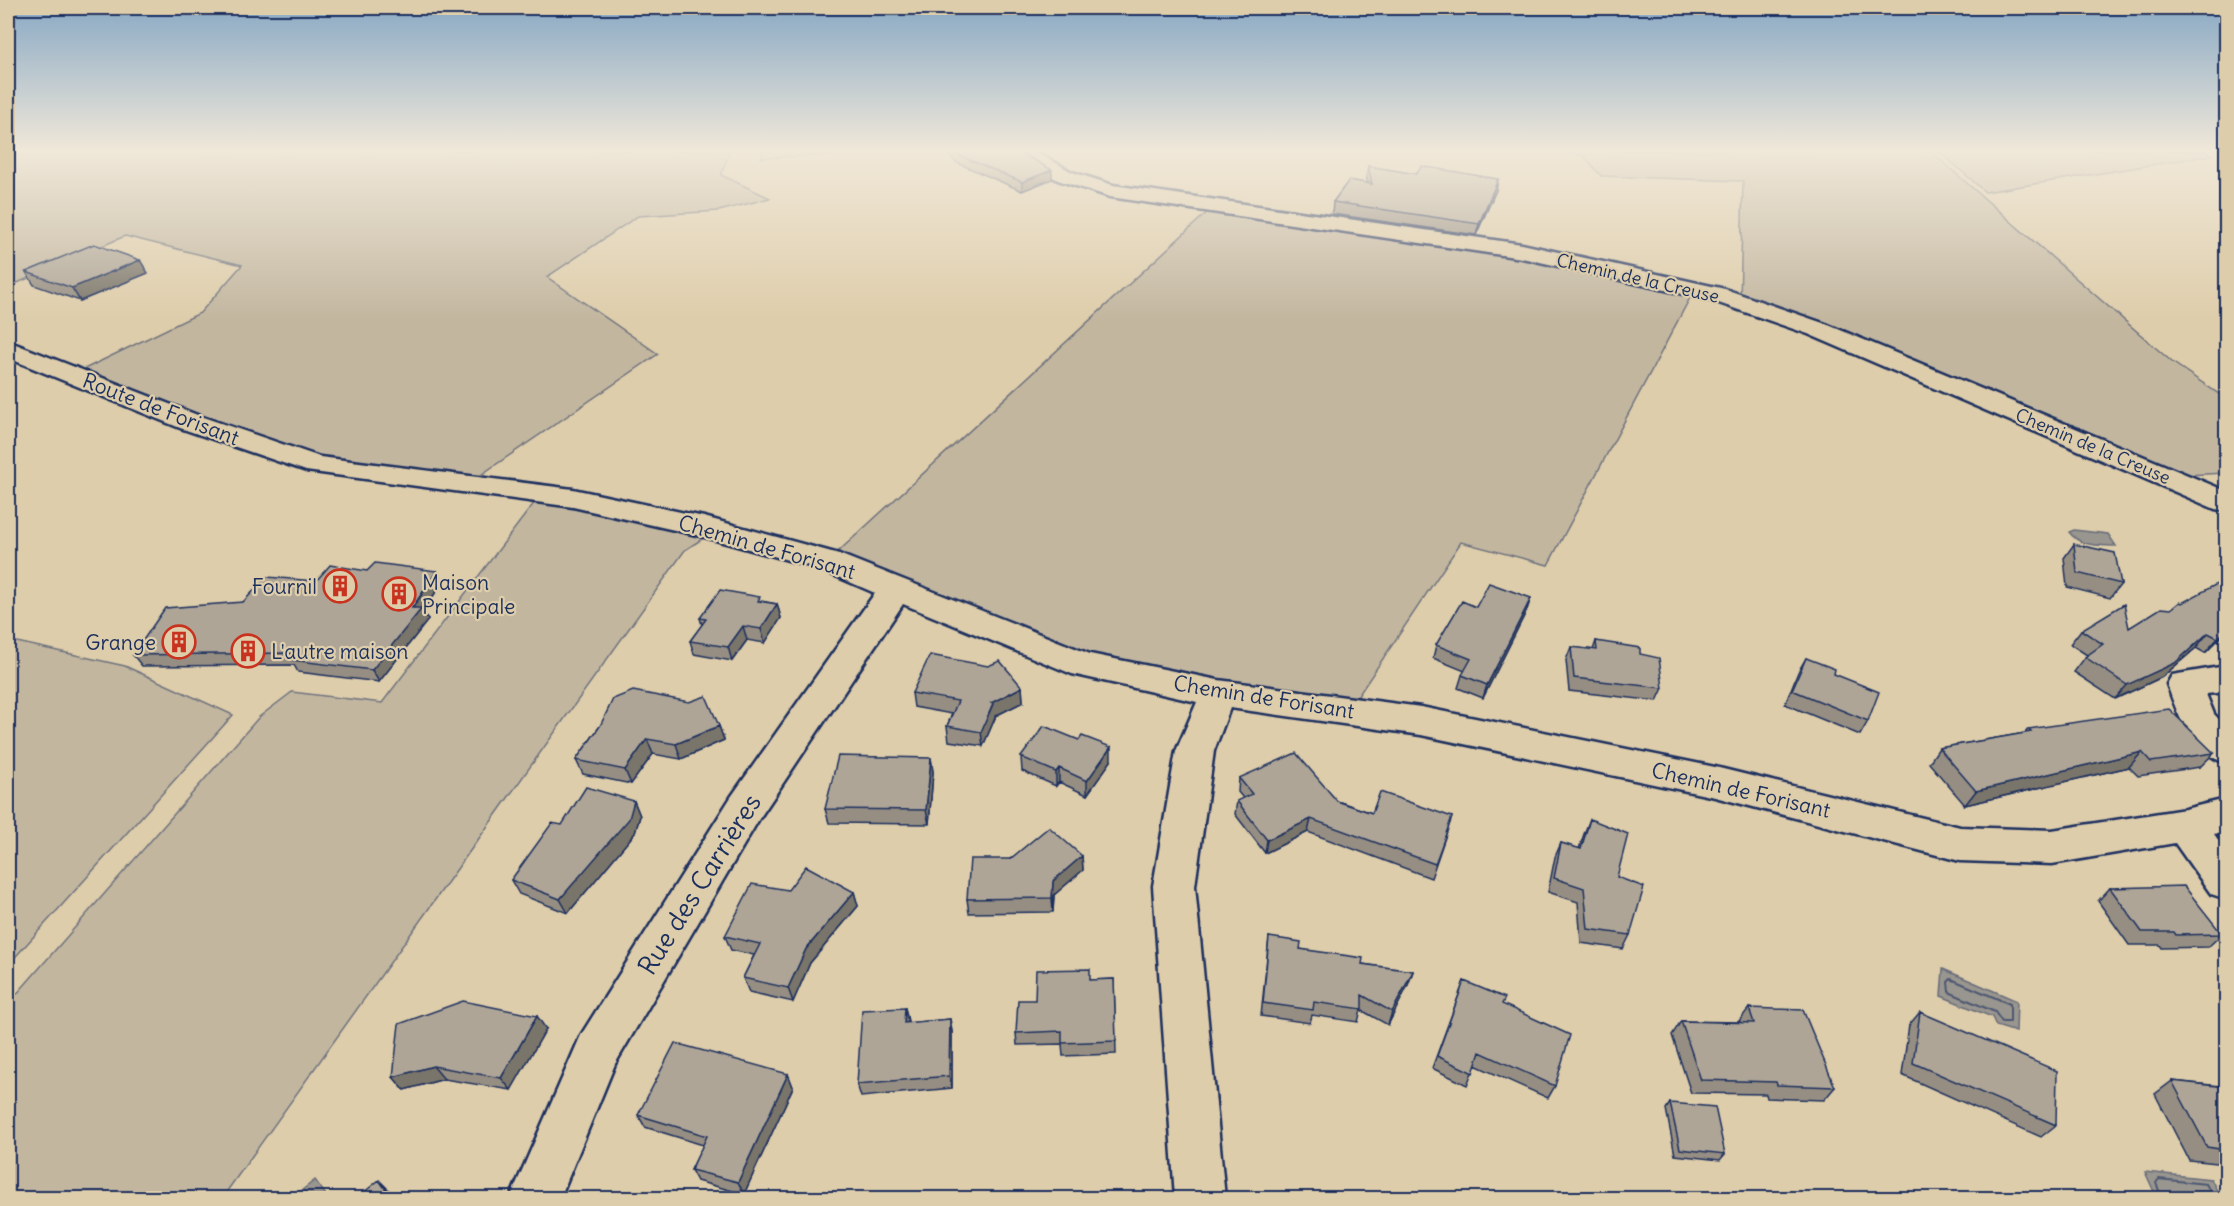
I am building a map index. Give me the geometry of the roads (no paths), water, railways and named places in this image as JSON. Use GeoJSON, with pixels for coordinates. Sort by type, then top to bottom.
{"type":"FeatureCollection","features":[{"type":"Feature","properties":{"kind":"street","name":"Chemin de la Creuse"},"geometry":{"type":"LineString","coordinates":[[1227,207],[1522,251],[1717,294],[1817,329],[2226,502]]}},
{"type":"Feature","properties":{"kind":"street","name":"Route de Forisant"},"geometry":{"type":"LineString","coordinates":[[8,349],[190,422],[316,465]]}},
{"type":"Feature","properties":{"kind":"street","name":"Chemin de Forisant"},"geometry":{"type":"LineString","coordinates":[[316,465],[573,498],[704,526],[828,561],[1084,664],[1218,693],[1432,723],[1714,782],[1960,844],[2052,847],[2186,825],[2226,815]]}},
{"type":"Feature","properties":{"kind":"street","name":"Rue des Carrières"},"geometry":{"type":"LineString","coordinates":[[535,1198],[597,1051],[745,808],[884,604],[897,589]]}},
{"type":"Feature","properties":{"kind":"street"},"geometry":{"type":"LineString","coordinates":[[2226,679],[2185,684],[2198,721],[2226,749]]}},
{"type":"Feature","properties":{"kind":"street"},"geometry":{"type":"LineString","coordinates":[[1200,1198],[1174,886],[1195,751],[1218,693]]}},
{"type":"Feature","properties":{"kind":"street"},"geometry":{"type":"LineString","coordinates":[[2186,825],[2226,882]]}},
{"type":"Feature","properties":{"kind":"water"},"geometry":{"type":"Polygon","coordinates":[[[2074,530],[2108,534],[2116,546],[2084,543],[2069,532],[2074,530]]]}},
{"type":"Feature","properties":{"kind":"water"},"geometry":{"type":"Polygon","coordinates":[[[1943,969],[2017,1001],[2016,1032],[1996,1026],[1992,1017],[1941,996],[1943,969]]]}},
{"type":"Feature","properties":{"kind":"water"},"geometry":{"type":"Polygon","coordinates":[[[2145,1172],[2211,1179],[2221,1198],[2157,1198],[2145,1172]]]}},
{"type":"Feature","properties":{"kind":"water"},"geometry":{"type":"Polygon","coordinates":[[[315,1180],[328,1198],[292,1198],[315,1180]]]}},
{"type":"Feature","properties":{"kind":"place","name":"Fournil"},"geometry":{"type":"Point","coordinates":[340,586]}},
{"type":"Feature","properties":{"kind":"place","name":"Maison Principale"},"geometry":{"type":"Point","coordinates":[399,594]}},
{"type":"Feature","properties":{"kind":"place","name":"Grange"},"geometry":{"type":"Point","coordinates":[179,642]}},
{"type":"Feature","properties":{"kind":"place","name":"L'autre maison"},"geometry":{"type":"Point","coordinates":[248,651]}}]}
